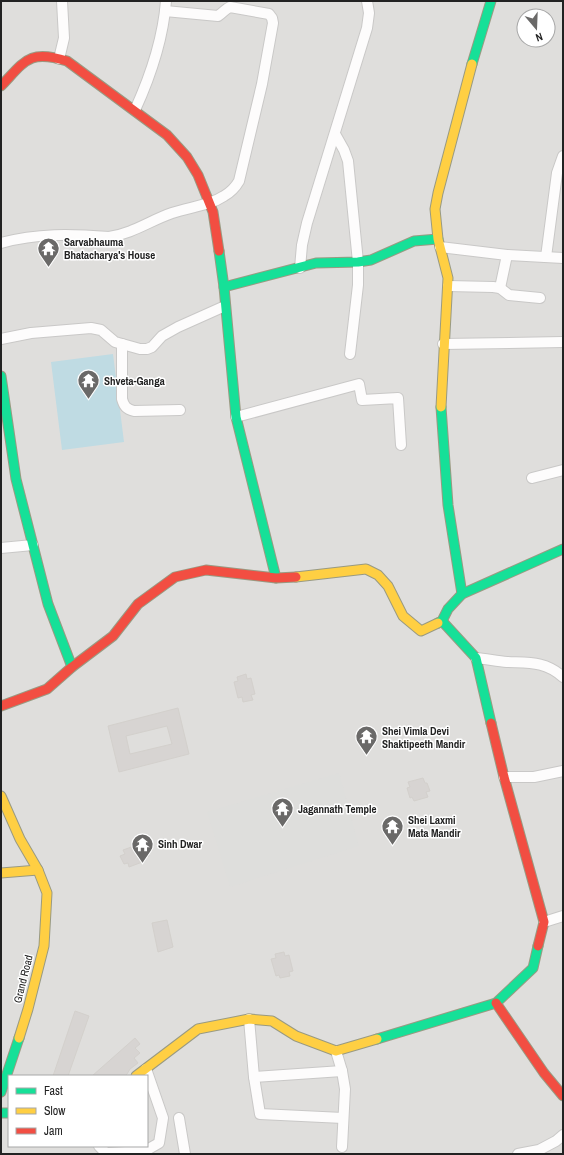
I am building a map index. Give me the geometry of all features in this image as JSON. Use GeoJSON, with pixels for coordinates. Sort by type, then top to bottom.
{"type":"FeatureCollection","features":[{"type":"Feature","properties":{"kind":"street"},"geometry":{"type":"LineString","coordinates":[[59,59],[64,38],[62,1]]}},
{"type":"Feature","properties":{"kind":"street"},"geometry":{"type":"LineString","coordinates":[[300,268],[302,245],[307,223],[367,28],[369,13],[367,1]]}},
{"type":"Feature","properties":{"kind":"street"},"geometry":{"type":"LineString","coordinates":[[462,594],[447,497],[441,402],[443,344],[448,278],[439,243],[435,209],[479,39],[491,1]]}},
{"type":"Feature","properties":{"kind":"street"},"geometry":{"type":"LineString","coordinates":[[1,243],[19,238],[47,235],[109,237],[119,235],[135,230],[189,207],[209,203],[230,193],[238,181],[262,84],[272,18],[269,14],[230,7],[218,16],[165,6],[158,51],[135,110]]}},
{"type":"Feature","properties":{"kind":"street"},"geometry":{"type":"LineString","coordinates":[[1,86],[24,62],[32,58],[42,57],[66,61],[135,110],[167,135],[187,157],[198,175],[213,212],[224,288],[236,417],[276,578]]}},
{"type":"Feature","properties":{"kind":"street"},"geometry":{"type":"LineString","coordinates":[[335,134],[348,161],[358,262],[358,285],[350,354]]}},
{"type":"Feature","properties":{"kind":"street"},"geometry":{"type":"LineString","coordinates":[[546,258],[558,173],[563,156]]}},
{"type":"Feature","properties":{"kind":"street"},"geometry":{"type":"LineString","coordinates":[[224,288],[316,263],[358,262],[371,260],[414,241],[439,243],[507,255],[563,258]]}},
{"type":"Feature","properties":{"kind":"street"},"geometry":{"type":"LineString","coordinates":[[500,288],[507,255]]}},
{"type":"Feature","properties":{"kind":"street"},"geometry":{"type":"LineString","coordinates":[[448,286],[500,288],[509,295],[540,298]]}},
{"type":"Feature","properties":{"kind":"street"},"geometry":{"type":"LineString","coordinates":[[1,339],[31,333],[91,328],[101,330],[115,342],[140,349],[152,347],[162,336],[178,327],[225,306]]}},
{"type":"Feature","properties":{"kind":"street"},"geometry":{"type":"LineString","coordinates":[[443,344],[563,342]]}},
{"type":"Feature","properties":{"kind":"street"},"geometry":{"type":"LineString","coordinates":[[122,344],[122,398],[127,409],[180,410]]}},
{"type":"Feature","properties":{"kind":"street"},"geometry":{"type":"LineString","coordinates":[[1,376],[16,479],[48,604],[72,667]]}},
{"type":"Feature","properties":{"kind":"street"},"geometry":{"type":"LineString","coordinates":[[236,417],[359,384],[362,400],[398,398],[401,445]]}},
{"type":"Feature","properties":{"kind":"street"},"geometry":{"type":"LineString","coordinates":[[532,478],[563,470]]}},
{"type":"Feature","properties":{"kind":"street"},"geometry":{"type":"LineString","coordinates":[[1,548],[33,546]]}},
{"type":"Feature","properties":{"kind":"street"},"geometry":{"type":"LineString","coordinates":[[1,706],[47,689],[72,667],[113,636],[138,604],[174,577],[206,570],[276,578],[307,577],[366,569],[378,575],[388,586],[403,616],[421,631],[442,621],[448,608],[462,594],[563,549]]}},
{"type":"Feature","properties":{"kind":"street"},"geometry":{"type":"LineString","coordinates":[[137,1075],[198,1029],[250,1019],[272,1021],[296,1036],[336,1051],[496,1003],[533,968],[544,922],[504,777],[476,658],[442,621]]}},
{"type":"Feature","properties":{"kind":"street"},"geometry":{"type":"LineString","coordinates":[[476,658],[506,662],[534,662],[554,669],[563,677]]}},
{"type":"Feature","properties":{"kind":"street"},"geometry":{"type":"LineString","coordinates":[[504,777],[534,777],[563,771]]}},
{"type":"Feature","properties":{"kind":"street","name":"Grand Road"},"geometry":{"type":"LineString","coordinates":[[1,796],[20,838],[38,870],[47,893],[44,946],[28,1009],[4,1074],[1,1092]]}},
{"type":"Feature","properties":{"kind":"street"},"geometry":{"type":"LineString","coordinates":[[1,873],[38,870]]}},
{"type":"Feature","properties":{"kind":"street"},"geometry":{"type":"LineString","coordinates":[[544,922],[563,916]]}},
{"type":"Feature","properties":{"kind":"street"},"geometry":{"type":"LineString","coordinates":[[496,1003],[544,1073],[563,1096]]}},
{"type":"Feature","properties":{"kind":"street"},"geometry":{"type":"LineString","coordinates":[[250,1019],[254,1077],[260,1114],[343,1118]]}},
{"type":"Feature","properties":{"kind":"street"},"geometry":{"type":"LineString","coordinates":[[336,1051],[342,1071],[345,1089],[342,1147]]}},
{"type":"Feature","properties":{"kind":"street"},"geometry":{"type":"LineString","coordinates":[[100,1147],[106,1153],[145,1150],[159,1143],[163,1118],[146,1069]]}},
{"type":"Feature","properties":{"kind":"street"},"geometry":{"type":"LineString","coordinates":[[254,1077],[342,1071]]}},
{"type":"Feature","properties":{"kind":"street"},"geometry":{"type":"LineString","coordinates":[[179,1118],[185,1154]]}},
{"type":"Feature","properties":{"kind":"street"},"geometry":{"type":"LineString","coordinates":[[518,1154],[539,1150],[556,1141],[563,1135]]}},
{"type":"Feature","properties":{"kind":"shaded area"},"geometry":{"type":"Polygon","coordinates":[[[1,1],[563,1],[563,1154],[1,1154],[1,1]]]}},
{"type":"Feature","properties":{"kind":"shaded area","name":"Jagannath Temple"},"geometry":{"type":"Polygon","coordinates":[[[339,773],[359,846],[230,887],[207,812],[339,773]]]}},
{"type":"Feature","properties":{"kind":"water"},"geometry":{"type":"Polygon","coordinates":[[[113,354],[124,442],[62,450],[51,362],[113,354]]]}},
{"type":"Feature","properties":{"kind":"building"},"geometry":{"type":"Polygon","coordinates":[[[246,674],[247,679],[251,678],[255,694],[251,695],[253,700],[243,702],[242,697],[238,698],[234,682],[238,681],[237,677],[246,674]]]}},
{"type":"Feature","properties":{"kind":"building"},"geometry":{"type":"Polygon","coordinates":[[[178,708],[189,754],[119,772],[108,726],[178,708]],[[167,726],[126,736],[130,754],[172,744],[167,726]]]}},
{"type":"Feature","properties":{"kind":"building"},"geometry":{"type":"Polygon","coordinates":[[[423,778],[430,791],[426,792],[428,797],[414,801],[412,797],[410,798],[407,788],[410,787],[408,782],[423,778]]]}},
{"type":"Feature","properties":{"kind":"building"},"geometry":{"type":"Polygon","coordinates":[[[140,844],[141,848],[145,846],[149,856],[144,857],[145,861],[129,867],[128,863],[124,864],[120,856],[125,854],[123,850],[140,844]]]}},
{"type":"Feature","properties":{"kind":"building"},"geometry":{"type":"Polygon","coordinates":[[[167,920],[173,947],[158,952],[152,923],[167,920]]]}},
{"type":"Feature","properties":{"kind":"building"},"geometry":{"type":"Polygon","coordinates":[[[284,952],[285,956],[289,955],[293,971],[289,972],[290,976],[280,978],[279,975],[276,976],[271,959],[276,958],[275,954],[284,952]]]}},
{"type":"Feature","properties":{"kind":"building"},"geometry":{"type":"Polygon","coordinates":[[[75,1011],[89,1016],[68,1075],[53,1075],[75,1011]]]}},
{"type":"Feature","properties":{"kind":"building"},"geometry":{"type":"Polygon","coordinates":[[[135,1038],[140,1044],[135,1048],[140,1053],[134,1058],[138,1063],[130,1069],[126,1075],[93,1075],[135,1038]]]}},
{"type":"Feature","properties":{"kind":"traffic: fast"},"geometry":{"type":"LineString","coordinates":[[472,64],[491,1]]}},
{"type":"Feature","properties":{"kind":"traffic: fast"},"geometry":{"type":"LineString","coordinates":[[224,287],[316,263],[358,262],[371,260],[414,241],[438,239]]}},
{"type":"Feature","properties":{"kind":"traffic: fast"},"geometry":{"type":"LineString","coordinates":[[219,251],[224,287],[236,417],[276,578]]}},
{"type":"Feature","properties":{"kind":"traffic: fast"},"geometry":{"type":"LineString","coordinates":[[1,376],[16,479],[48,604],[72,667]]}},
{"type":"Feature","properties":{"kind":"traffic: fast"},"geometry":{"type":"LineString","coordinates":[[441,407],[448,505],[462,594]]}},
{"type":"Feature","properties":{"kind":"traffic: fast"},"geometry":{"type":"LineString","coordinates":[[438,623],[442,621],[448,609],[462,594],[563,549]]}},
{"type":"Feature","properties":{"kind":"traffic: fast"},"geometry":{"type":"LineString","coordinates":[[442,621],[476,658],[491,723]]}},
{"type":"Feature","properties":{"kind":"traffic: fast"},"geometry":{"type":"LineString","coordinates":[[377,1039],[496,1003],[533,968],[538,946]]}},
{"type":"Feature","properties":{"kind":"traffic: fast"},"geometry":{"type":"LineString","coordinates":[[1,1092],[19,1038]]}},
{"type":"Feature","properties":{"kind":"traffic: fast"},"geometry":{"type":"LineString","coordinates":[[1,1113],[8,1113]]}},
{"type":"Feature","properties":{"kind":"traffic: slow"},"geometry":{"type":"LineString","coordinates":[[441,407],[448,278],[438,239],[435,209],[472,64]]}},
{"type":"Feature","properties":{"kind":"traffic: slow"},"geometry":{"type":"LineString","coordinates":[[296,577],[366,569],[378,575],[388,586],[403,616],[421,631],[438,623]]}},
{"type":"Feature","properties":{"kind":"traffic: slow"},"geometry":{"type":"LineString","coordinates":[[1,796],[20,839],[38,870],[47,893],[44,946],[19,1038]]}},
{"type":"Feature","properties":{"kind":"traffic: slow"},"geometry":{"type":"LineString","coordinates":[[1,873],[38,870]]}},
{"type":"Feature","properties":{"kind":"traffic: slow"},"geometry":{"type":"LineString","coordinates":[[137,1075],[198,1029],[249,1019],[272,1021],[296,1036],[336,1051],[377,1039]]}},
{"type":"Feature","properties":{"kind":"traffic: jam"},"geometry":{"type":"LineString","coordinates":[[1,86],[22,64],[36,57],[44,56],[67,61],[167,135],[187,157],[198,175],[213,212],[219,251]]}},
{"type":"Feature","properties":{"kind":"traffic: jam"},"geometry":{"type":"LineString","coordinates":[[1,706],[47,689],[72,667],[113,636],[138,604],[175,577],[206,570],[276,578],[296,577]]}},
{"type":"Feature","properties":{"kind":"traffic: jam"},"geometry":{"type":"LineString","coordinates":[[491,723],[504,777],[544,922],[538,946]]}},
{"type":"Feature","properties":{"kind":"traffic: jam"},"geometry":{"type":"LineString","coordinates":[[496,1003],[544,1073],[563,1096]]}},
{"type":"Feature","properties":{"kind":"place","name":"Sarvabhauma Bhatacharya's House"},"geometry":{"type":"Point","coordinates":[49,268]}},
{"type":"Feature","properties":{"kind":"place","name":"Shveta-Ganga"},"geometry":{"type":"Point","coordinates":[89,400]}},
{"type":"Feature","properties":{"kind":"place","name":"Shei Vimla Devi Shaktipeeth Mandir"},"geometry":{"type":"Point","coordinates":[367,756]}},
{"type":"Feature","properties":{"kind":"place","name":"Jagannath Temple"},"geometry":{"type":"Point","coordinates":[283,828]}},
{"type":"Feature","properties":{"kind":"place","name":"Shei Laxmi Mata Mandir"},"geometry":{"type":"Point","coordinates":[392,846]}},
{"type":"Feature","properties":{"kind":"place","name":"Sinh Dwar"},"geometry":{"type":"Point","coordinates":[143,864]}}]}
